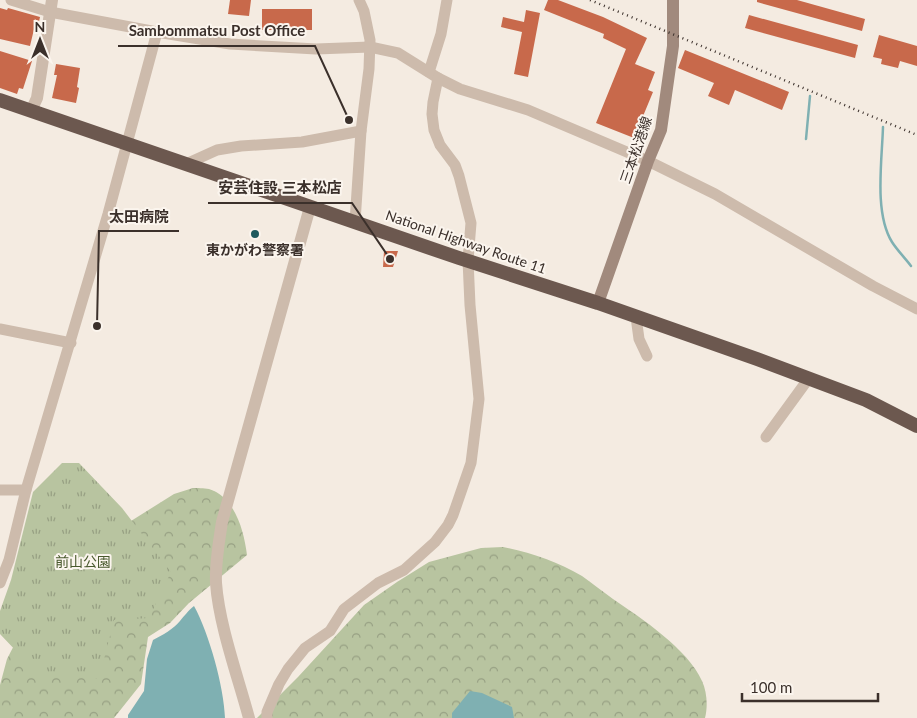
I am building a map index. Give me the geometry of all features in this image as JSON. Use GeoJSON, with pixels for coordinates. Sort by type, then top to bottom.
{"type":"FeatureCollection","features":[{"type":"Feature","properties":{"kind":"highway","name":"National Highway Route 11"},"geometry":{"type":"LineString","coordinates":[[0,100],[809,378],[866,400],[917,426]]}},
{"type":"Feature","properties":{"kind":"main road","name":"三本松港線"},"geometry":{"type":"LineString","coordinates":[[598,304],[661,130],[674,41],[673,0]]}},
{"type":"Feature","properties":{"kind":"street"},"geometry":{"type":"LineString","coordinates":[[11,0],[51,6],[157,32],[230,44],[316,49],[370,47],[398,53],[460,89],[528,110],[648,162],[715,194],[873,286],[917,309]]}},
{"type":"Feature","properties":{"kind":"street"},"geometry":{"type":"LineString","coordinates":[[355,222],[361,131],[370,47],[368,30],[359,0]]}},
{"type":"Feature","properties":{"kind":"street"},"geometry":{"type":"LineString","coordinates":[[267,718],[267,712],[279,684],[299,654],[330,631],[344,609],[378,583],[404,570],[435,542],[453,515],[471,463],[479,399],[470,305],[468,260],[471,223],[464,190],[455,165],[436,138],[432,123],[434,75],[447,0]]}},
{"type":"Feature","properties":{"kind":"street"},"geometry":{"type":"LineString","coordinates":[[31,111],[37,98],[51,6]]}},
{"type":"Feature","properties":{"kind":"street"},"geometry":{"type":"LineString","coordinates":[[0,583],[4,559],[71,343],[157,32]]}},
{"type":"Feature","properties":{"kind":"street"},"geometry":{"type":"LineString","coordinates":[[186,164],[217,150],[241,146],[302,142],[361,131]]}},
{"type":"Feature","properties":{"kind":"street"},"geometry":{"type":"LineString","coordinates":[[249,718],[221,615],[216,583],[217,554],[222,522],[310,206]]}},
{"type":"Feature","properties":{"kind":"street"},"geometry":{"type":"LineString","coordinates":[[636,317],[639,339],[647,356]]}},
{"type":"Feature","properties":{"kind":"street"},"geometry":{"type":"LineString","coordinates":[[0,329],[71,343]]}},
{"type":"Feature","properties":{"kind":"street"},"geometry":{"type":"LineString","coordinates":[[766,437],[809,378]]}},
{"type":"Feature","properties":{"kind":"street"},"geometry":{"type":"LineString","coordinates":[[0,490],[26,490]]}},
{"type":"Feature","properties":{"kind":"green space","name":"前山公園"},"geometry":{"type":"Polygon","coordinates":[[[62,463],[79,463],[122,508],[171,572],[149,618],[114,620],[99,679],[36,672],[0,634],[0,611],[11,580],[33,492],[62,463]]]}},
{"type":"Feature","properties":{"kind":"green space"},"geometry":{"type":"Polygon","coordinates":[[[193,488],[209,489],[218,493],[232,507],[241,526],[247,555],[189,603],[170,623],[148,637],[141,684],[114,718],[0,718],[0,685],[7,659],[22,630],[123,526],[174,494],[193,488]]]}},
{"type":"Feature","properties":{"kind":"green space"},"geometry":{"type":"Polygon","coordinates":[[[503,547],[544,558],[582,576],[663,635],[686,657],[702,681],[706,699],[705,718],[257,718],[298,677],[364,605],[397,582],[429,562],[481,548],[503,547]]]}},
{"type":"Feature","properties":{"kind":"water"},"geometry":{"type":"Polygon","coordinates":[[[194,606],[200,617],[215,660],[222,691],[225,718],[128,718],[128,715],[144,691],[147,659],[153,640],[174,627],[194,606]]]}},
{"type":"Feature","properties":{"kind":"water"},"geometry":{"type":"Polygon","coordinates":[[[470,691],[482,693],[512,707],[514,718],[452,718],[452,713],[470,691]]]}},
{"type":"Feature","properties":{"kind":"building"},"geometry":{"type":"Polygon","coordinates":[[[230,0],[251,0],[249,16],[228,14],[230,0]]]}},
{"type":"Feature","properties":{"kind":"building"},"geometry":{"type":"Polygon","coordinates":[[[548,0],[558,0],[603,17],[647,38],[635,64],[655,72],[648,90],[653,92],[634,138],[596,123],[626,49],[603,38],[604,34],[544,10],[548,0]]]}},
{"type":"Feature","properties":{"kind":"building"},"geometry":{"type":"Polygon","coordinates":[[[757,0],[797,0],[865,19],[862,31],[757,2],[757,0]]]}},
{"type":"Feature","properties":{"kind":"building"},"geometry":{"type":"Polygon","coordinates":[[[0,8],[7,10],[8,8],[40,17],[38,26],[35,25],[30,46],[0,39],[0,8]]]}},
{"type":"Feature","properties":{"kind":"building"},"geometry":{"type":"Polygon","coordinates":[[[262,9],[312,9],[312,30],[262,30],[262,9]]]}},
{"type":"Feature","properties":{"kind":"building"},"geometry":{"type":"Polygon","coordinates":[[[526,10],[540,13],[528,77],[514,74],[522,32],[501,27],[503,17],[524,22],[526,10]]]}},
{"type":"Feature","properties":{"kind":"building"},"geometry":{"type":"Polygon","coordinates":[[[749,15],[858,45],[855,58],[745,28],[749,15]]]}},
{"type":"Feature","properties":{"kind":"building"},"geometry":{"type":"Polygon","coordinates":[[[879,35],[917,46],[917,66],[900,61],[898,68],[881,64],[882,59],[873,57],[879,35]]]}},
{"type":"Feature","properties":{"kind":"building"},"geometry":{"type":"Polygon","coordinates":[[[685,50],[789,92],[782,110],[735,90],[729,105],[708,96],[714,83],[678,68],[685,50]]]}},
{"type":"Feature","properties":{"kind":"building"},"geometry":{"type":"Polygon","coordinates":[[[0,51],[32,61],[23,89],[19,88],[17,94],[0,88],[0,51]]]}},
{"type":"Feature","properties":{"kind":"building"},"geometry":{"type":"Polygon","coordinates":[[[56,64],[80,68],[76,103],[52,98],[57,75],[54,75],[56,64]]]}},
{"type":"Feature","properties":{"kind":"building"},"geometry":{"type":"Polygon","coordinates":[[[384,251],[398,251],[393,267],[383,267],[384,251]]]}},
{"type":"Feature","properties":{"kind":"waterway"},"geometry":{"type":"LineString","coordinates":[[806,139],[810,96]]}},
{"type":"Feature","properties":{"kind":"waterway"},"geometry":{"type":"LineString","coordinates":[[883,127],[880,186],[883,217],[886,230],[892,242],[911,266]]}},
{"type":"Feature","properties":{"kind":"railway"},"geometry":{"type":"LineString","coordinates":[[590,0],[917,135]]}},
{"type":"Feature","properties":{"kind":"place","name":"Sambommatsu Post Office"},"geometry":{"type":"Point","coordinates":[349,120]}},
{"type":"Feature","properties":{"kind":"place","name":"東かがわ警察署"},"geometry":{"type":"Point","coordinates":[255,234]}},
{"type":"Feature","properties":{"kind":"place","name":"安芸住設 三本松店"},"geometry":{"type":"Point","coordinates":[390,259]}},
{"type":"Feature","properties":{"kind":"place","name":"太田病院"},"geometry":{"type":"Point","coordinates":[97,326]}}]}
